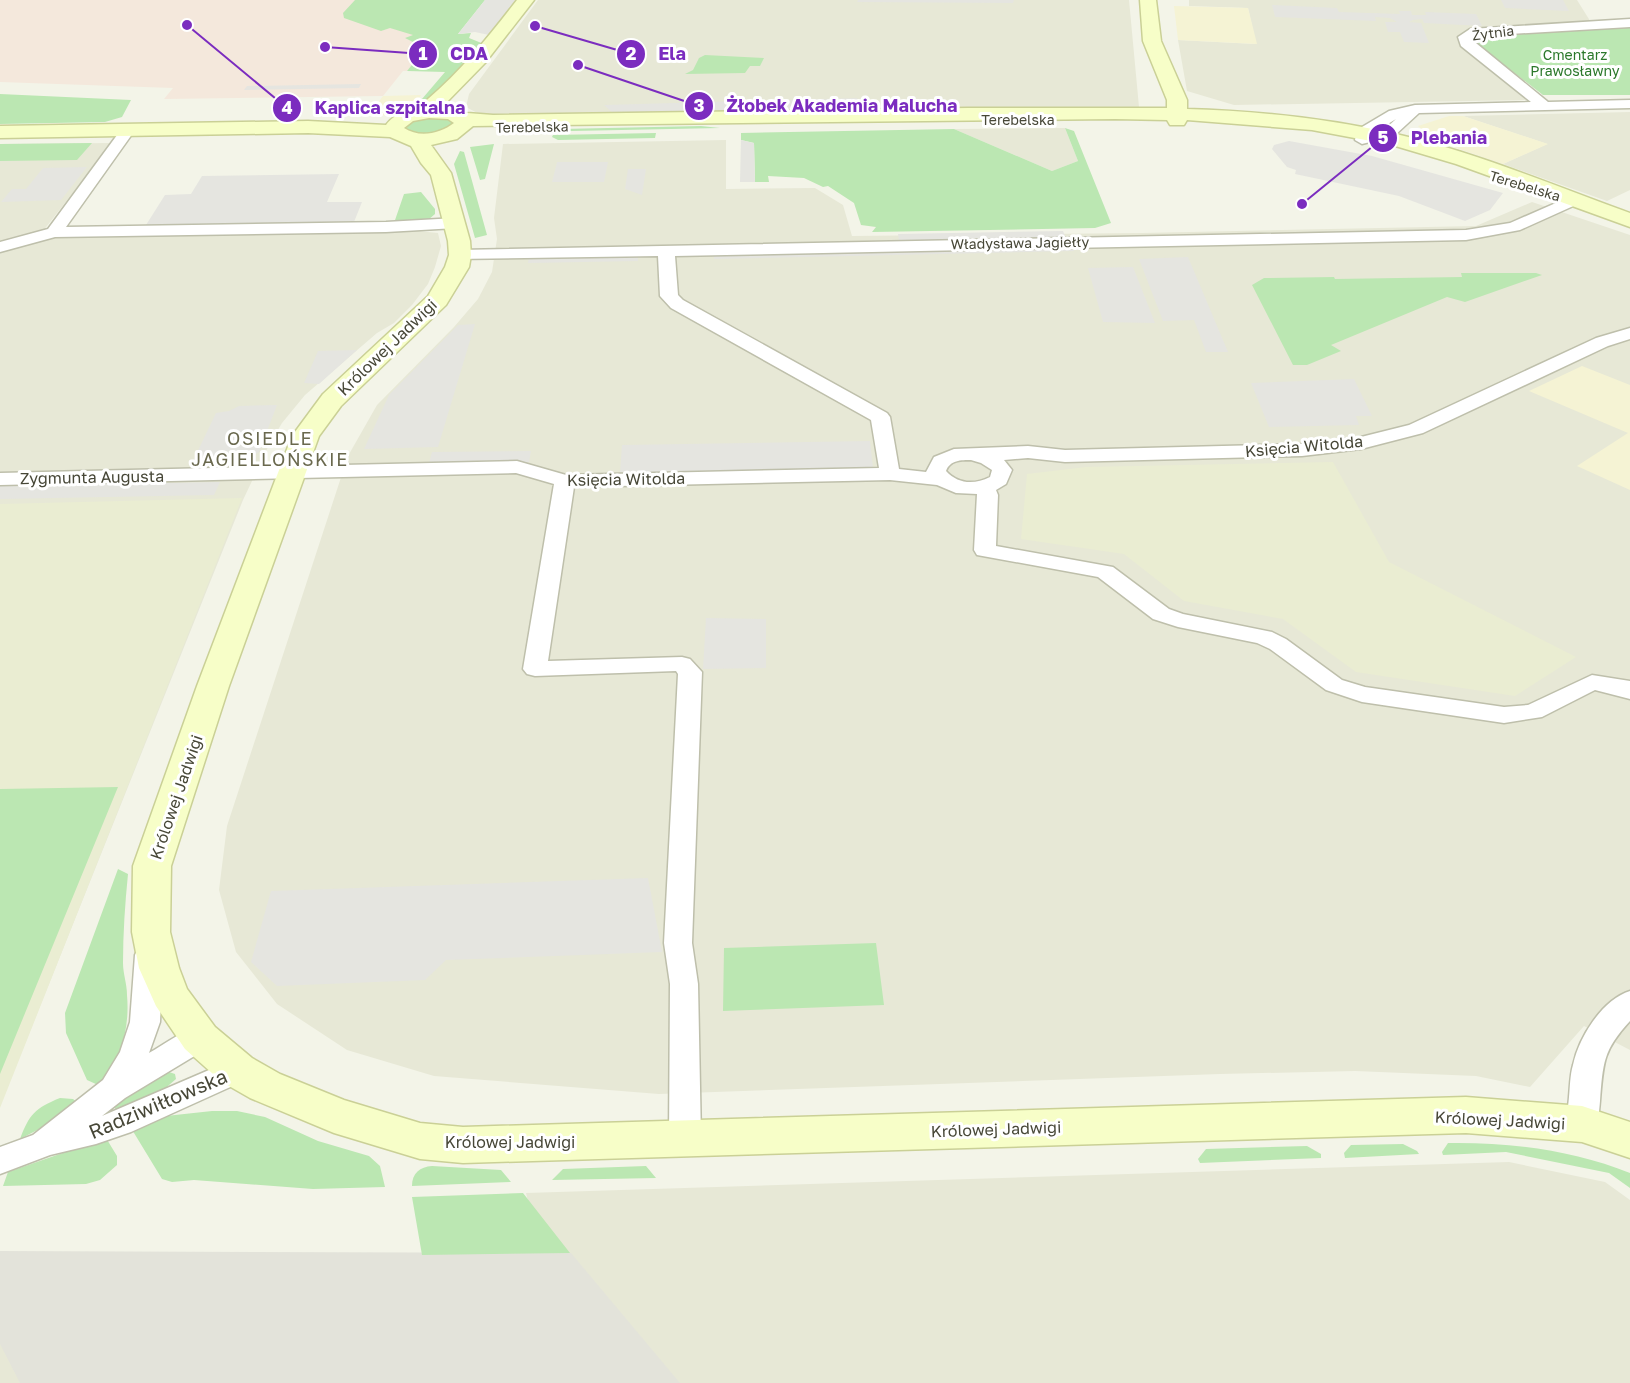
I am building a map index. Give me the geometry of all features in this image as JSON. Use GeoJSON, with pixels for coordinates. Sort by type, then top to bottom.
{"type":"FeatureCollection","features":[{"type":"Feature","properties":{"kind":"street"},"geometry":{"type":"LineString","coordinates":[[403,129],[461,80],[496,40],[526,0]]}},
{"type":"Feature","properties":{"kind":"street"},"geometry":{"type":"LineString","coordinates":[[1148,0],[1152,41],[1158,55],[1155,78],[1169,114]]}},
{"type":"Feature","properties":{"kind":"street","name":"Żytnia"},"geometry":{"type":"LineString","coordinates":[[1545,106],[1466,43],[1464,37],[1475,32],[1630,23]]}},
{"type":"Feature","properties":{"kind":"street"},"geometry":{"type":"LineString","coordinates":[[441,172],[445,157],[445,140],[455,125],[461,80]]}},
{"type":"Feature","properties":{"kind":"street"},"geometry":{"type":"LineString","coordinates":[[1375,134],[1394,114],[1415,109],[1630,104]]}},
{"type":"Feature","properties":{"kind":"street"},"geometry":{"type":"LineString","coordinates":[[1375,134],[1415,109]]}},
{"type":"Feature","properties":{"kind":"street"},"geometry":{"type":"LineString","coordinates":[[424,113],[455,125]]}},
{"type":"Feature","properties":{"kind":"street","name":"Terebelska"},"geometry":{"type":"LineString","coordinates":[[1169,114],[1292,129],[1375,134],[1420,155],[1575,200]]}},
{"type":"Feature","properties":{"kind":"street","name":"Terebelska"},"geometry":{"type":"LineString","coordinates":[[455,125],[491,128],[1169,114],[1258,118],[1375,134],[1487,167],[1575,200]]}},
{"type":"Feature","properties":{"kind":"street"},"geometry":{"type":"LineString","coordinates":[[0,132],[308,127],[403,129],[431,138],[455,125]]}},
{"type":"Feature","properties":{"kind":"street"},"geometry":{"type":"LineString","coordinates":[[403,129],[419,142],[428,159],[441,172],[456,223],[460,255]]}},
{"type":"Feature","properties":{"kind":"street"},"geometry":{"type":"LineString","coordinates":[[54,232],[128,130]]}},
{"type":"Feature","properties":{"kind":"street"},"geometry":{"type":"LineString","coordinates":[[1575,200],[1630,220]]}},
{"type":"Feature","properties":{"kind":"street","name":"Władysława Jagiełły"},"geometry":{"type":"LineString","coordinates":[[460,255],[1467,235],[1504,231],[1575,200]]}},
{"type":"Feature","properties":{"kind":"street"},"geometry":{"type":"LineString","coordinates":[[0,247],[54,232],[386,227],[456,223]]}},
{"type":"Feature","properties":{"kind":"street"},"geometry":{"type":"LineString","coordinates":[[666,251],[669,296],[677,304],[880,417],[891,474]]}},
{"type":"Feature","properties":{"kind":"street","name":"Królowej Jadwigi"},"geometry":{"type":"LineString","coordinates":[[460,255],[438,300],[332,400],[306,436],[213,686],[152,867],[151,932],[159,968],[170,995],[200,1038],[237,1070],[265,1086],[334,1115],[420,1140],[463,1145],[1467,1115],[1582,1124],[1630,1140]]}},
{"type":"Feature","properties":{"kind":"street","name":"Księcia Witolda"},"geometry":{"type":"LineString","coordinates":[[291,473],[517,467],[565,481],[891,474],[939,471],[951,456],[1028,452],[1065,456],[1302,450],[1361,443],[1416,429],[1602,342],[1630,333]]}},
{"type":"Feature","properties":{"kind":"street"},"geometry":{"type":"LineString","coordinates":[[939,471],[960,488],[984,487],[999,480],[1002,470],[995,461],[981,455]]}},
{"type":"Feature","properties":{"kind":"street","name":"Księcia Witolda"},"geometry":{"type":"LineString","coordinates":[[1002,470],[1065,456]]}},
{"type":"Feature","properties":{"kind":"street","name":"Zygmunta Augusta"},"geometry":{"type":"LineString","coordinates":[[0,479],[291,473]]}},
{"type":"Feature","properties":{"kind":"street"},"geometry":{"type":"LineString","coordinates":[[565,481],[535,669],[682,664],[690,672],[678,943],[684,984],[685,1139]]}},
{"type":"Feature","properties":{"kind":"street"},"geometry":{"type":"LineString","coordinates":[[984,487],[988,495],[985,550],[1105,572],[1167,617],[1264,637],[1278,644],[1334,685],[1362,694],[1504,715],[1533,712],[1592,682],[1623,687],[1630,691]]}},
{"type":"Feature","properties":{"kind":"street"},"geometry":{"type":"LineString","coordinates":[[114,1089],[134,1054],[146,1022],[151,932]]}},
{"type":"Feature","properties":{"kind":"street"},"geometry":{"type":"LineString","coordinates":[[1582,1124],[1588,1064],[1601,1032],[1630,1002]]}},
{"type":"Feature","properties":{"kind":"street","name":"Radziwiłłowska"},"geometry":{"type":"LineString","coordinates":[[44,1144],[114,1089],[200,1038]]}},
{"type":"Feature","properties":{"kind":"street","name":"Radziwiłłowska"},"geometry":{"type":"LineString","coordinates":[[0,1161],[44,1144],[77,1138],[115,1125],[237,1070]]}},
{"type":"Feature","properties":{"kind":"shaded area"},"geometry":{"type":"Polygon","coordinates":[[[0,0],[467,0],[383,96],[164,99],[173,88],[0,82],[0,0]]]}},
{"type":"Feature","properties":{"kind":"shaded area"},"geometry":{"type":"Polygon","coordinates":[[[485,0],[516,0],[489,35],[475,32],[458,34],[485,0]]]}},
{"type":"Feature","properties":{"kind":"shaded area"},"geometry":{"type":"Polygon","coordinates":[[[538,0],[1129,0],[1139,107],[483,116],[466,107],[469,94],[538,0]]]}},
{"type":"Feature","properties":{"kind":"shaded area"},"geometry":{"type":"Polygon","coordinates":[[[858,0],[1014,0],[1013,3],[857,2],[858,0]]]}},
{"type":"Feature","properties":{"kind":"shaded area"},"geometry":{"type":"Polygon","coordinates":[[[1189,0],[1577,0],[1592,24],[1468,31],[1459,35],[1462,47],[1528,97],[1527,100],[1234,105],[1187,91],[1178,40],[1256,44],[1248,8],[1189,6],[1189,0]]]}},
{"type":"Feature","properties":{"kind":"shaded area"},"geometry":{"type":"Polygon","coordinates":[[[1501,0],[1563,0],[1569,11],[1505,8],[1501,0]]]}},
{"type":"Feature","properties":{"kind":"shaded area"},"geometry":{"type":"Polygon","coordinates":[[[1272,5],[1337,8],[1339,12],[1400,14],[1399,11],[1411,11],[1412,15],[1426,15],[1425,12],[1476,14],[1482,26],[1424,23],[1422,19],[1413,20],[1409,22],[1421,23],[1429,43],[1404,42],[1400,32],[1388,32],[1385,22],[1397,22],[1390,18],[1375,17],[1376,21],[1275,17],[1272,5]]]}},
{"type":"Feature","properties":{"kind":"shaded area"},"geometry":{"type":"Polygon","coordinates":[[[1174,6],[1248,8],[1257,44],[1178,40],[1174,6]]]}},
{"type":"Feature","properties":{"kind":"shaded area"},"geometry":{"type":"Polygon","coordinates":[[[361,84],[359,88],[244,90],[247,86],[361,84]]]}},
{"type":"Feature","properties":{"kind":"shaded area"},"geometry":{"type":"Polygon","coordinates":[[[421,95],[414,107],[389,115],[368,116],[383,96],[421,95]]]}},
{"type":"Feature","properties":{"kind":"shaded area"},"geometry":{"type":"Polygon","coordinates":[[[857,98],[859,111],[614,114],[604,105],[857,98]]]}},
{"type":"Feature","properties":{"kind":"shaded area"},"geometry":{"type":"Polygon","coordinates":[[[1630,112],[1630,190],[1607,201],[1503,164],[1547,144],[1463,116],[1630,112]]]}},
{"type":"Feature","properties":{"kind":"shaded area"},"geometry":{"type":"Polygon","coordinates":[[[1449,116],[1463,116],[1548,144],[1503,164],[1433,140],[1418,126],[1449,116]]]}},
{"type":"Feature","properties":{"kind":"shaded area"},"geometry":{"type":"Polygon","coordinates":[[[1065,128],[1078,161],[1052,171],[954,129],[1065,128]]]}},
{"type":"Feature","properties":{"kind":"shaded area"},"geometry":{"type":"Polygon","coordinates":[[[726,140],[726,189],[815,188],[843,205],[852,236],[1476,226],[1532,202],[1630,235],[1630,1050],[1584,1026],[1530,1087],[1476,1076],[1355,1071],[659,1094],[434,1076],[347,1050],[277,1004],[236,952],[219,890],[227,826],[348,456],[377,405],[454,327],[478,299],[492,272],[497,239],[494,218],[503,144],[726,140]]]}},
{"type":"Feature","properties":{"kind":"shaded area"},"geometry":{"type":"Polygon","coordinates":[[[741,140],[754,143],[755,182],[740,182],[741,140]]]}},
{"type":"Feature","properties":{"kind":"shaded area"},"geometry":{"type":"Polygon","coordinates":[[[1289,141],[1372,156],[1503,193],[1490,210],[1465,221],[1399,196],[1295,174],[1296,170],[1287,167],[1272,149],[1274,145],[1289,141]]]}},
{"type":"Feature","properties":{"kind":"shaded area"},"geometry":{"type":"Polygon","coordinates":[[[112,143],[43,231],[413,223],[417,231],[438,233],[441,246],[428,284],[412,305],[394,323],[377,333],[305,395],[282,423],[269,445],[243,500],[0,1106],[0,144],[112,143]]]}},
{"type":"Feature","properties":{"kind":"shaded area"},"geometry":{"type":"Polygon","coordinates":[[[557,162],[608,162],[604,182],[552,182],[557,162]]]}},
{"type":"Feature","properties":{"kind":"shaded area"},"geometry":{"type":"Polygon","coordinates":[[[87,167],[61,200],[1,202],[12,189],[26,189],[43,168],[87,167]]]}},
{"type":"Feature","properties":{"kind":"shaded area"},"geometry":{"type":"Polygon","coordinates":[[[628,169],[646,169],[642,195],[625,189],[628,169]]]}},
{"type":"Feature","properties":{"kind":"shaded area"},"geometry":{"type":"Polygon","coordinates":[[[339,174],[327,202],[362,202],[354,222],[146,225],[165,195],[191,194],[202,176],[339,174]]]}},
{"type":"Feature","properties":{"kind":"shaded area"},"geometry":{"type":"Polygon","coordinates":[[[1063,231],[1066,238],[899,241],[898,234],[1063,231]]]}},
{"type":"Feature","properties":{"kind":"shaded area"},"geometry":{"type":"Polygon","coordinates":[[[1072,245],[1074,251],[714,259],[714,253],[1072,245]]]}},
{"type":"Feature","properties":{"kind":"shaded area"},"geometry":{"type":"Polygon","coordinates":[[[638,254],[638,261],[528,263],[529,256],[638,254]]]}},
{"type":"Feature","properties":{"kind":"shaded area"},"geometry":{"type":"Polygon","coordinates":[[[1188,257],[1228,352],[1206,352],[1194,320],[1163,321],[1139,259],[1188,257]]]}},
{"type":"Feature","properties":{"kind":"shaded area"},"geometry":{"type":"Polygon","coordinates":[[[1133,267],[1155,323],[1103,322],[1088,268],[1133,267]]]}},
{"type":"Feature","properties":{"kind":"shaded area"},"geometry":{"type":"Polygon","coordinates":[[[475,324],[438,447],[364,449],[389,395],[458,325],[475,324]]]}},
{"type":"Feature","properties":{"kind":"shaded area"},"geometry":{"type":"Polygon","coordinates":[[[357,350],[319,384],[304,383],[318,351],[357,350]]]}},
{"type":"Feature","properties":{"kind":"shaded area"},"geometry":{"type":"Polygon","coordinates":[[[1582,366],[1630,385],[1630,490],[1577,466],[1628,433],[1529,391],[1582,366]]]}},
{"type":"Feature","properties":{"kind":"shaded area"},"geometry":{"type":"Polygon","coordinates":[[[1354,379],[1372,416],[1356,416],[1359,425],[1269,427],[1251,383],[1354,379]]]}},
{"type":"Feature","properties":{"kind":"shaded area"},"geometry":{"type":"Polygon","coordinates":[[[277,405],[259,452],[244,461],[193,461],[216,413],[229,411],[239,406],[277,405]]]}},
{"type":"Feature","properties":{"kind":"shaded area"},"geometry":{"type":"Polygon","coordinates":[[[870,441],[873,468],[620,473],[622,445],[870,441]]]}},
{"type":"Feature","properties":{"kind":"shaded area"},"geometry":{"type":"Polygon","coordinates":[[[531,451],[529,462],[429,463],[432,452],[531,451]]]}},
{"type":"Feature","properties":{"kind":"shaded area"},"geometry":{"type":"Polygon","coordinates":[[[1333,462],[1389,562],[1576,657],[1515,696],[1356,672],[1283,619],[1184,601],[1124,554],[1021,539],[1027,474],[1086,467],[1333,462]]]}},
{"type":"Feature","properties":{"kind":"shaded area"},"geometry":{"type":"Polygon","coordinates":[[[220,482],[214,495],[0,499],[0,486],[220,482]]]}},
{"type":"Feature","properties":{"kind":"shaded area"},"geometry":{"type":"Polygon","coordinates":[[[242,498],[167,687],[0,1108],[0,504],[242,498]]]}},
{"type":"Feature","properties":{"kind":"shaded area"},"geometry":{"type":"Polygon","coordinates":[[[706,618],[766,619],[766,668],[703,669],[706,618]]]}},
{"type":"Feature","properties":{"kind":"shaded area"},"geometry":{"type":"Polygon","coordinates":[[[648,878],[662,952],[446,960],[425,980],[277,986],[251,962],[271,891],[648,878]]]}},
{"type":"Feature","properties":{"kind":"shaded area"},"geometry":{"type":"Polygon","coordinates":[[[1509,1162],[1605,1182],[1630,1200],[1630,1383],[0,1383],[0,1260],[570,1254],[529,1205],[526,1193],[1509,1162]]]}},
{"type":"Feature","properties":{"kind":"shaded area"},"geometry":{"type":"Polygon","coordinates":[[[0,1251],[571,1253],[680,1383],[20,1383],[0,1344],[0,1251]]]}},
{"type":"Feature","properties":{"kind":"green space"},"geometry":{"type":"Polygon","coordinates":[[[355,0],[485,0],[458,34],[471,33],[469,38],[484,44],[434,100],[427,100],[422,105],[416,106],[445,72],[407,71],[415,61],[410,61],[418,49],[415,43],[405,38],[413,35],[390,28],[381,31],[344,18],[343,13],[355,0]]]}},
{"type":"Feature","properties":{"kind":"green space","name":"Cmentarz Prawosławny"},"geometry":{"type":"Polygon","coordinates":[[[1630,26],[1630,95],[1543,95],[1473,41],[1476,34],[1630,26]]]}},
{"type":"Feature","properties":{"kind":"green space"},"geometry":{"type":"Polygon","coordinates":[[[705,55],[764,58],[760,66],[750,66],[745,73],[685,74],[693,70],[699,58],[705,55]]]}},
{"type":"Feature","properties":{"kind":"green space"},"geometry":{"type":"Polygon","coordinates":[[[0,94],[131,100],[122,117],[105,122],[0,124],[0,94]]]}},
{"type":"Feature","properties":{"kind":"green space"},"geometry":{"type":"Polygon","coordinates":[[[422,117],[448,118],[454,124],[431,134],[419,134],[406,129],[408,122],[422,117]]]}},
{"type":"Feature","properties":{"kind":"green space"},"geometry":{"type":"Polygon","coordinates":[[[701,126],[720,128],[523,132],[514,130],[701,126]]]}},
{"type":"Feature","properties":{"kind":"green space"},"geometry":{"type":"Polygon","coordinates":[[[1065,128],[1074,131],[1111,223],[1095,228],[872,232],[876,227],[861,225],[854,203],[828,186],[823,187],[804,178],[768,176],[769,182],[755,182],[754,143],[741,140],[741,133],[954,129],[1052,171],[1078,161],[1065,128]]]}},
{"type":"Feature","properties":{"kind":"green space"},"geometry":{"type":"Polygon","coordinates":[[[656,133],[655,138],[558,140],[552,137],[553,135],[656,133]]]}},
{"type":"Feature","properties":{"kind":"green space"},"geometry":{"type":"Polygon","coordinates":[[[92,143],[77,160],[0,161],[0,144],[92,143]]]}},
{"type":"Feature","properties":{"kind":"green space"},"geometry":{"type":"Polygon","coordinates":[[[494,144],[485,179],[480,180],[470,147],[494,144]]]}},
{"type":"Feature","properties":{"kind":"green space"},"geometry":{"type":"Polygon","coordinates":[[[460,151],[464,152],[487,235],[475,238],[454,164],[460,151]]]}},
{"type":"Feature","properties":{"kind":"green space"},"geometry":{"type":"Polygon","coordinates":[[[421,192],[435,209],[435,214],[428,220],[394,223],[404,194],[421,192]]]}},
{"type":"Feature","properties":{"kind":"green space"},"geometry":{"type":"Polygon","coordinates":[[[1461,273],[1536,273],[1542,275],[1465,302],[1447,297],[1331,345],[1341,351],[1307,365],[1293,365],[1252,285],[1264,278],[1462,277],[1461,273]]]}},
{"type":"Feature","properties":{"kind":"green space"},"geometry":{"type":"Polygon","coordinates":[[[118,787],[0,1074],[0,789],[118,787]]]}},
{"type":"Feature","properties":{"kind":"green space"},"geometry":{"type":"Polygon","coordinates":[[[118,869],[128,874],[123,963],[127,991],[127,1020],[118,1055],[113,1066],[98,1085],[87,1080],[66,1033],[65,1013],[118,869]]]}},
{"type":"Feature","properties":{"kind":"green space"},"geometry":{"type":"Polygon","coordinates":[[[876,943],[884,1005],[723,1011],[724,948],[876,943]]]}},
{"type":"Feature","properties":{"kind":"green space"},"geometry":{"type":"Polygon","coordinates":[[[169,1072],[175,1074],[176,1079],[161,1092],[119,1114],[112,1104],[169,1072]]]}},
{"type":"Feature","properties":{"kind":"green space"},"geometry":{"type":"Polygon","coordinates":[[[60,1098],[73,1099],[78,1103],[51,1123],[20,1139],[34,1113],[44,1105],[60,1098]]]}},
{"type":"Feature","properties":{"kind":"green space"},"geometry":{"type":"Polygon","coordinates":[[[237,1111],[265,1117],[318,1141],[369,1156],[380,1166],[385,1187],[313,1189],[194,1180],[172,1182],[162,1179],[131,1128],[166,1116],[237,1111]]]}},
{"type":"Feature","properties":{"kind":"green space"},"geometry":{"type":"Polygon","coordinates":[[[106,1138],[117,1156],[117,1165],[100,1180],[86,1184],[3,1186],[8,1172],[106,1138]]]}},
{"type":"Feature","properties":{"kind":"green space"},"geometry":{"type":"Polygon","coordinates":[[[1448,1143],[1517,1146],[1586,1158],[1630,1173],[1630,1188],[1609,1173],[1506,1152],[1443,1155],[1442,1152],[1448,1143]]]}},
{"type":"Feature","properties":{"kind":"green space"},"geometry":{"type":"Polygon","coordinates":[[[1403,1144],[1419,1154],[1345,1158],[1344,1153],[1351,1145],[1403,1144]]]}},
{"type":"Feature","properties":{"kind":"green space"},"geometry":{"type":"Polygon","coordinates":[[[1307,1146],[1321,1154],[1321,1158],[1200,1163],[1198,1159],[1206,1149],[1307,1146]]]}},
{"type":"Feature","properties":{"kind":"green space"},"geometry":{"type":"Polygon","coordinates":[[[432,1166],[501,1170],[511,1182],[412,1186],[413,1178],[418,1171],[432,1166]]]}},
{"type":"Feature","properties":{"kind":"green space"},"geometry":{"type":"Polygon","coordinates":[[[646,1166],[656,1178],[552,1180],[563,1169],[646,1166]]]}},
{"type":"Feature","properties":{"kind":"green space"},"geometry":{"type":"Polygon","coordinates":[[[523,1193],[570,1253],[422,1255],[412,1197],[523,1193]]]}},
{"type":"Feature","properties":{"kind":"place","name":"Kaplica szpitalna"},"geometry":{"type":"Point","coordinates":[187,25]}},
{"type":"Feature","properties":{"kind":"place","name":"Ela"},"geometry":{"type":"Point","coordinates":[535,26]}},
{"type":"Feature","properties":{"kind":"place","name":"CDA"},"geometry":{"type":"Point","coordinates":[325,47]}},
{"type":"Feature","properties":{"kind":"place","name":"Żłobek Akademia Malucha"},"geometry":{"type":"Point","coordinates":[578,65]}},
{"type":"Feature","properties":{"kind":"place","name":"Plebania"},"geometry":{"type":"Point","coordinates":[1302,204]}},
{"type":"Feature","properties":{"kind":"district","name":"OSIEDLE JAGIELLOŃSKIE"},"geometry":{"type":"Point","coordinates":[270,449]}}]}
